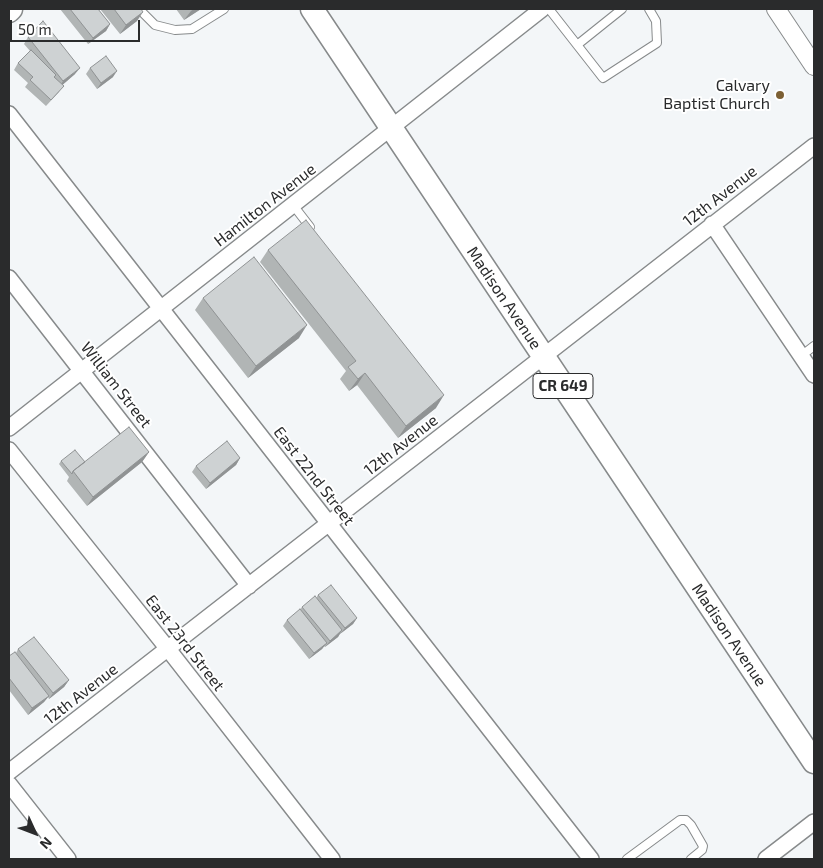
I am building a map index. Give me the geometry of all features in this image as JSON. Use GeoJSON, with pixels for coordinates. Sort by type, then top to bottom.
{"type":"FeatureCollection","features":[{"type":"Feature","properties":{"kind":"main road","name":"Madison Avenue"},"geometry":{"type":"LineString","coordinates":[[312,9],[814,762]]}},
{"type":"Feature","properties":{"kind":"street","name":"Hamilton Avenue"},"geometry":{"type":"LineString","coordinates":[[9,428],[542,9]]}},
{"type":"Feature","properties":{"kind":"street"},"geometry":{"type":"LineString","coordinates":[[776,9],[812,58]]}},
{"type":"Feature","properties":{"kind":"street","name":"East 22nd Street"},"geometry":{"type":"LineString","coordinates":[[9,114],[591,859]]}},
{"type":"Feature","properties":{"kind":"street","name":"12th Avenue"},"geometry":{"type":"LineString","coordinates":[[9,772],[814,146]]}},
{"type":"Feature","properties":{"kind":"street"},"geometry":{"type":"LineString","coordinates":[[712,224],[814,375]]}},
{"type":"Feature","properties":{"kind":"street","name":"William Street"},"geometry":{"type":"LineString","coordinates":[[9,278],[249,586]]}},
{"type":"Feature","properties":{"kind":"street","name":"East 23rd Street"},"geometry":{"type":"LineString","coordinates":[[9,450],[332,859]]}},
{"type":"Feature","properties":{"kind":"street"},"geometry":{"type":"LineString","coordinates":[[9,784],[68,859]]}},
{"type":"Feature","properties":{"kind":"street"},"geometry":{"type":"LineString","coordinates":[[766,859],[814,822]]}},
{"type":"Feature","properties":{"kind":"lane"},"geometry":{"type":"LineString","coordinates":[[139,9],[156,25],[175,30],[192,29],[224,9]]}},
{"type":"Feature","properties":{"kind":"lane"},"geometry":{"type":"LineString","coordinates":[[549,9],[603,78],[657,43],[656,21],[649,9]]}},
{"type":"Feature","properties":{"kind":"lane"},"geometry":{"type":"LineString","coordinates":[[577,44],[622,9]]}},
{"type":"Feature","properties":{"kind":"lane"},"geometry":{"type":"LineString","coordinates":[[293,205],[313,231]]}},
{"type":"Feature","properties":{"kind":"lane"},"geometry":{"type":"LineString","coordinates":[[802,356],[814,346]]}},
{"type":"Feature","properties":{"kind":"lane"},"geometry":{"type":"LineString","coordinates":[[626,859],[680,820],[686,820],[703,846],[702,850],[691,859]]}},
{"type":"Feature","properties":{"kind":"building"},"geometry":{"type":"Polygon","coordinates":[[[70,9],[98,9],[110,24],[93,38],[70,9]]]}},
{"type":"Feature","properties":{"kind":"building"},"geometry":{"type":"Polygon","coordinates":[[[114,9],[141,9],[143,12],[126,25],[114,9]]]}},
{"type":"Feature","properties":{"kind":"building"},"geometry":{"type":"Polygon","coordinates":[[[43,21],[80,68],[63,81],[28,37],[43,21]]]}},
{"type":"Feature","properties":{"kind":"building"},"geometry":{"type":"Polygon","coordinates":[[[31,50],[56,75],[54,77],[64,86],[51,100],[30,80],[33,77],[18,63],[31,50]]]}},
{"type":"Feature","properties":{"kind":"building"},"geometry":{"type":"Polygon","coordinates":[[[106,56],[117,71],[101,83],[90,68],[106,56]]]}},
{"type":"Feature","properties":{"kind":"building"},"geometry":{"type":"Polygon","coordinates":[[[306,220],[444,395],[406,426],[365,373],[358,379],[348,367],[356,361],[268,250],[306,220]]]}},
{"type":"Feature","properties":{"kind":"building"},"geometry":{"type":"Polygon","coordinates":[[[254,257],[307,325],[256,366],[203,298],[254,257]]]}},
{"type":"Feature","properties":{"kind":"building"},"geometry":{"type":"Polygon","coordinates":[[[129,427],[149,452],[93,497],[73,471],[129,427]]]}},
{"type":"Feature","properties":{"kind":"building"},"geometry":{"type":"Polygon","coordinates":[[[227,441],[240,458],[210,483],[196,466],[227,441]]]}},
{"type":"Feature","properties":{"kind":"building"},"geometry":{"type":"Polygon","coordinates":[[[75,450],[85,462],[73,471],[72,474],[61,461],[75,450]]]}},
{"type":"Feature","properties":{"kind":"building"},"geometry":{"type":"Polygon","coordinates":[[[331,585],[357,618],[345,628],[318,595],[331,585]]]}},
{"type":"Feature","properties":{"kind":"building"},"geometry":{"type":"Polygon","coordinates":[[[315,596],[342,630],[330,641],[302,607],[315,596]]]}},
{"type":"Feature","properties":{"kind":"building"},"geometry":{"type":"Polygon","coordinates":[[[300,609],[327,643],[314,653],[287,620],[300,609]]]}},
{"type":"Feature","properties":{"kind":"building"},"geometry":{"type":"Polygon","coordinates":[[[34,637],[69,680],[53,693],[18,649],[34,637]]]}},
{"type":"Feature","properties":{"kind":"building"},"geometry":{"type":"Polygon","coordinates":[[[15,652],[49,696],[32,708],[9,678],[9,656],[15,652]]]}},
{"type":"Feature","properties":{"kind":"place","name":"Calvary Baptist Church"},"geometry":{"type":"Point","coordinates":[780,95]}}]}
